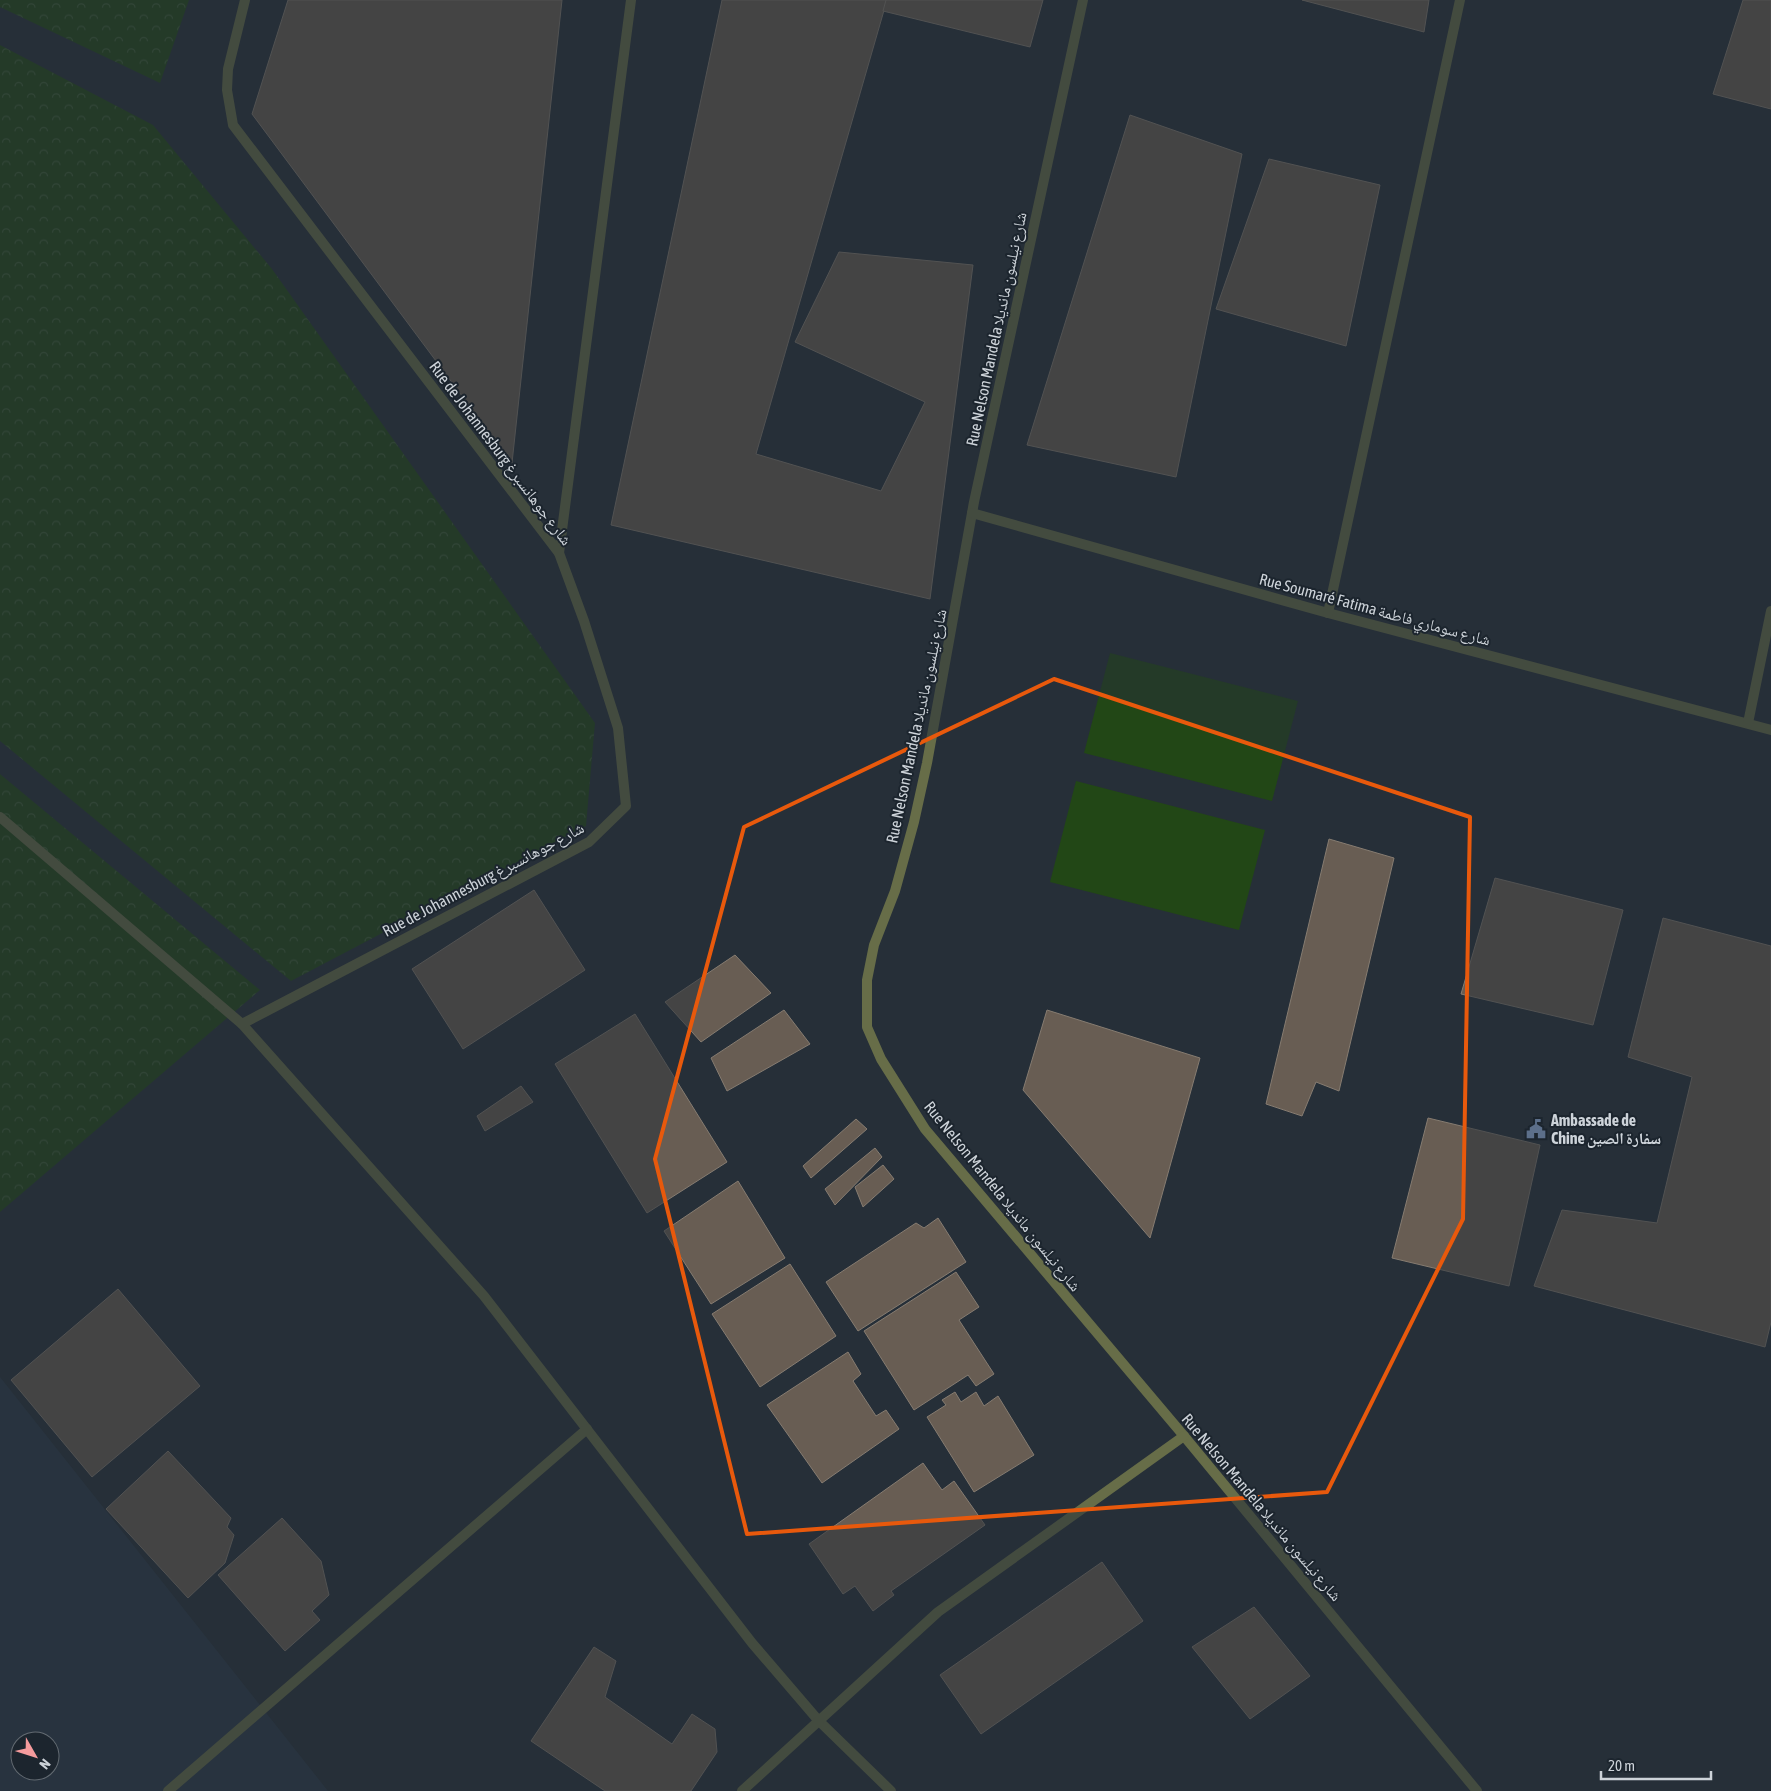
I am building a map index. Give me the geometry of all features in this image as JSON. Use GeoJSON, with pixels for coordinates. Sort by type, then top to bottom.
{"type":"FeatureCollection","features":[{"type":"Feature","properties":{"kind":"street","name":"Rue de Johannesburg شارع جوهانسبرغ"},"geometry":{"type":"LineString","coordinates":[[242,1024],[590,842],[626,806],[618,728],[584,622],[559,553],[233,125],[228,90],[228,69],[245,0]]}},
{"type":"Feature","properties":{"kind":"street"},"geometry":{"type":"LineString","coordinates":[[559,553],[631,0]]}},
{"type":"Feature","properties":{"kind":"street","name":"Rue Nelson Mandela شارع نيلسون مانديلا"},"geometry":{"type":"LineString","coordinates":[[1084,0],[974,502],[929,754],[914,822],[895,891],[874,945],[867,980],[867,1027],[881,1059],[925,1129],[1184,1436],[1477,1791]]}},
{"type":"Feature","properties":{"kind":"street"},"geometry":{"type":"LineString","coordinates":[[1328,613],[1460,0]]}},
{"type":"Feature","properties":{"kind":"street","name":"Rue Soumaré Fatima شارع سوماري فاطمة"},"geometry":{"type":"LineString","coordinates":[[972,513],[1328,613],[1771,730]]}},
{"type":"Feature","properties":{"kind":"street"},"geometry":{"type":"LineString","coordinates":[[1748,723],[1771,611]]}},
{"type":"Feature","properties":{"kind":"street"},"geometry":{"type":"LineString","coordinates":[[0,817],[242,1024],[484,1296],[752,1643],[818,1720],[891,1791]]}},
{"type":"Feature","properties":{"kind":"street"},"geometry":{"type":"LineString","coordinates":[[168,1791],[587,1429]]}},
{"type":"Feature","properties":{"kind":"street"},"geometry":{"type":"LineString","coordinates":[[742,1791],[938,1612],[1184,1436]]}},
{"type":"Feature","properties":{"kind":"highlighted area"},"geometry":{"type":"Polygon","coordinates":[[[1054,679],[1470,817],[1463,1219],[1327,1492],[747,1534],[655,1159],[744,827],[1054,679]]]}},
{"type":"Feature","properties":{"kind":"shaded area"},"geometry":{"type":"Polygon","coordinates":[[[0,1377],[328,1791],[0,1791],[0,1377]]]}},
{"type":"Feature","properties":{"kind":"green space"},"geometry":{"type":"Polygon","coordinates":[[[0,0],[189,0],[160,83],[0,7],[0,0]]]}},
{"type":"Feature","properties":{"kind":"green space"},"geometry":{"type":"Polygon","coordinates":[[[0,45],[153,125],[272,269],[595,723],[586,826],[291,981],[0,741],[0,45]]]}},
{"type":"Feature","properties":{"kind":"green space"},"geometry":{"type":"Polygon","coordinates":[[[1110,653],[1298,701],[1272,801],[1084,753],[1110,653]]]}},
{"type":"Feature","properties":{"kind":"green space"},"geometry":{"type":"Polygon","coordinates":[[[0,774],[260,990],[0,1212],[0,774]]]}},
{"type":"Feature","properties":{"kind":"green space"},"geometry":{"type":"Polygon","coordinates":[[[1076,781],[1265,830],[1239,930],[1050,882],[1076,781]]]}},
{"type":"Feature","properties":{"kind":"building"},"geometry":{"type":"Polygon","coordinates":[[[288,0],[562,0],[512,463],[252,114],[288,0]]]}},
{"type":"Feature","properties":{"kind":"building"},"geometry":{"type":"Polygon","coordinates":[[[722,0],[887,0],[756,454],[881,491],[925,402],[795,342],[839,252],[973,265],[930,599],[611,525],[722,0]]]}},
{"type":"Feature","properties":{"kind":"building"},"geometry":{"type":"Polygon","coordinates":[[[886,0],[1043,0],[1030,47],[883,11],[886,0]]]}},
{"type":"Feature","properties":{"kind":"building"},"geometry":{"type":"Polygon","coordinates":[[[1302,0],[1429,0],[1424,32],[1302,0]]]}},
{"type":"Feature","properties":{"kind":"building"},"geometry":{"type":"Polygon","coordinates":[[[1743,0],[1771,0],[1771,109],[1713,94],[1743,0]]]}},
{"type":"Feature","properties":{"kind":"building"},"geometry":{"type":"Polygon","coordinates":[[[1130,115],[1242,154],[1176,477],[1027,445],[1130,115]]]}},
{"type":"Feature","properties":{"kind":"building"},"geometry":{"type":"Polygon","coordinates":[[[1269,159],[1380,185],[1346,346],[1216,309],[1269,159]]]}},
{"type":"Feature","properties":{"kind":"building"},"geometry":{"type":"Polygon","coordinates":[[[1329,839],[1394,858],[1339,1091],[1316,1082],[1302,1116],[1266,1104],[1329,839]]]}},
{"type":"Feature","properties":{"kind":"building"},"geometry":{"type":"Polygon","coordinates":[[[1495,878],[1623,910],[1593,1025],[1461,994],[1495,878]]]}},
{"type":"Feature","properties":{"kind":"building"},"geometry":{"type":"Polygon","coordinates":[[[534,890],[585,970],[463,1049],[412,969],[534,890]]]}},
{"type":"Feature","properties":{"kind":"building"},"geometry":{"type":"Polygon","coordinates":[[[1663,918],[1771,946],[1771,1322],[1765,1347],[1534,1286],[1562,1210],[1657,1223],[1692,1077],[1628,1057],[1663,918]]]}},
{"type":"Feature","properties":{"kind":"building"},"geometry":{"type":"Polygon","coordinates":[[[735,955],[771,993],[701,1042],[665,1002],[735,955]]]}},
{"type":"Feature","properties":{"kind":"building"},"geometry":{"type":"Polygon","coordinates":[[[784,1010],[810,1044],[727,1091],[711,1058],[784,1010]]]}},
{"type":"Feature","properties":{"kind":"building"},"geometry":{"type":"Polygon","coordinates":[[[1047,1010],[1200,1058],[1150,1238],[1023,1090],[1047,1010]]]}},
{"type":"Feature","properties":{"kind":"building"},"geometry":{"type":"Polygon","coordinates":[[[635,1014],[727,1162],[647,1213],[555,1064],[635,1014]]]}},
{"type":"Feature","properties":{"kind":"building"},"geometry":{"type":"Polygon","coordinates":[[[521,1086],[533,1102],[485,1131],[477,1116],[521,1086]]]}},
{"type":"Feature","properties":{"kind":"building"},"geometry":{"type":"Polygon","coordinates":[[[1428,1118],[1540,1145],[1509,1286],[1392,1258],[1428,1118]]]}},
{"type":"Feature","properties":{"kind":"building"},"geometry":{"type":"Polygon","coordinates":[[[856,1119],[867,1129],[811,1178],[803,1166],[856,1119]]]}},
{"type":"Feature","properties":{"kind":"building"},"geometry":{"type":"Polygon","coordinates":[[[875,1148],[882,1157],[835,1205],[825,1189],[875,1148]]]}},
{"type":"Feature","properties":{"kind":"building"},"geometry":{"type":"Polygon","coordinates":[[[883,1165],[894,1179],[863,1207],[855,1187],[883,1165]]]}},
{"type":"Feature","properties":{"kind":"building"},"geometry":{"type":"Polygon","coordinates":[[[738,1181],[785,1258],[711,1304],[664,1231],[738,1181]]]}},
{"type":"Feature","properties":{"kind":"building"},"geometry":{"type":"Polygon","coordinates":[[[938,1218],[966,1262],[858,1331],[826,1282],[916,1223],[924,1228],[938,1218]]]}},
{"type":"Feature","properties":{"kind":"building"},"geometry":{"type":"Polygon","coordinates":[[[790,1264],[836,1336],[760,1387],[712,1314],[790,1264]]]}},
{"type":"Feature","properties":{"kind":"building"},"geometry":{"type":"Polygon","coordinates":[[[956,1272],[979,1307],[959,1320],[994,1374],[976,1386],[968,1375],[914,1410],[864,1331],[956,1272]]]}},
{"type":"Feature","properties":{"kind":"building"},"geometry":{"type":"Polygon","coordinates":[[[118,1289],[200,1386],[92,1477],[11,1380],[118,1289]]]}},
{"type":"Feature","properties":{"kind":"building"},"geometry":{"type":"Polygon","coordinates":[[[848,1352],[861,1374],[853,1381],[876,1416],[886,1410],[899,1429],[822,1483],[767,1405],[848,1352]]]}},
{"type":"Feature","properties":{"kind":"building"},"geometry":{"type":"Polygon","coordinates":[[[955,1392],[961,1402],[976,1392],[984,1406],[998,1396],[1034,1455],[974,1492],[927,1417],[946,1405],[942,1400],[955,1392]]]}},
{"type":"Feature","properties":{"kind":"building"},"geometry":{"type":"Polygon","coordinates":[[[168,1451],[231,1518],[227,1527],[234,1535],[225,1563],[188,1598],[106,1509],[168,1451]]]}},
{"type":"Feature","properties":{"kind":"building"},"geometry":{"type":"Polygon","coordinates":[[[923,1463],[942,1490],[954,1481],[985,1525],[891,1591],[894,1595],[873,1611],[855,1586],[843,1594],[809,1544],[923,1463]]]}},
{"type":"Feature","properties":{"kind":"building"},"geometry":{"type":"Polygon","coordinates":[[[282,1518],[321,1561],[329,1595],[312,1611],[320,1620],[285,1651],[218,1575],[282,1518]]]}},
{"type":"Feature","properties":{"kind":"building"},"geometry":{"type":"Polygon","coordinates":[[[1102,1562],[1143,1621],[981,1734],[940,1675],[1102,1562]]]}},
{"type":"Feature","properties":{"kind":"building"},"geometry":{"type":"Polygon","coordinates":[[[1254,1607],[1310,1676],[1250,1719],[1192,1647],[1254,1607]]]}},
{"type":"Feature","properties":{"kind":"building"},"geometry":{"type":"Polygon","coordinates":[[[594,1647],[616,1661],[605,1697],[672,1744],[692,1714],[715,1729],[717,1752],[691,1791],[605,1791],[531,1741],[594,1647]]]}},
{"type":"Feature","properties":{"kind":"place","name":"Ambassade de Chine سفارة الصين"},"geometry":{"type":"Point","coordinates":[1536,1129]}}]}
